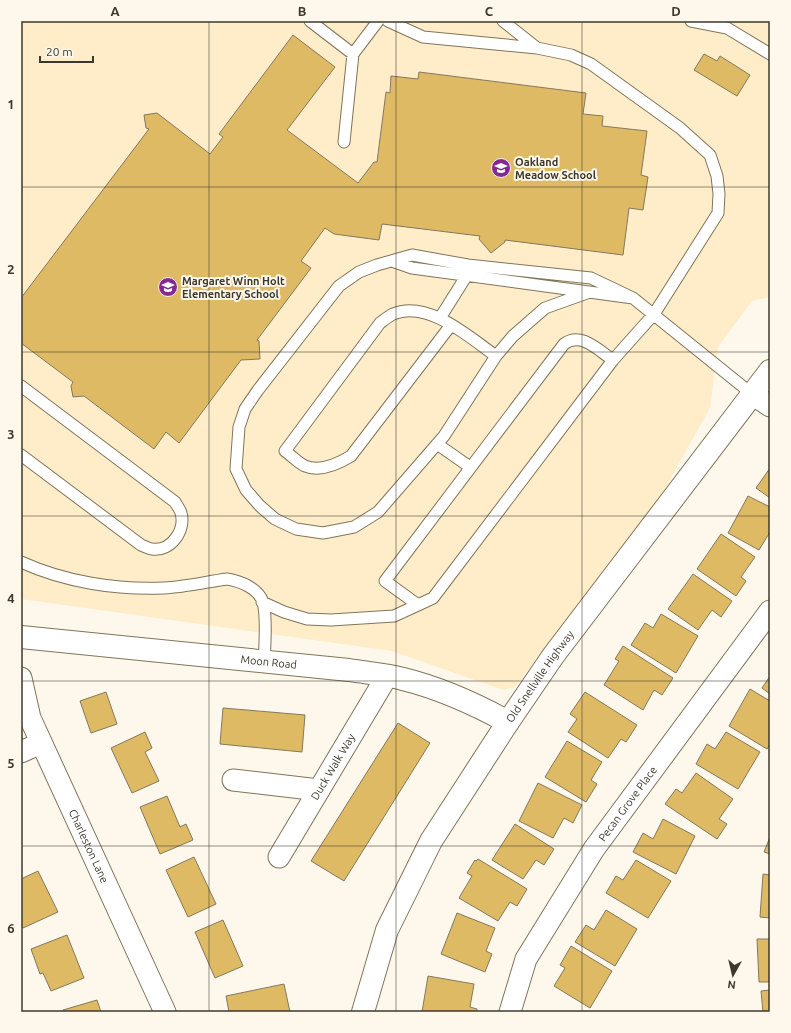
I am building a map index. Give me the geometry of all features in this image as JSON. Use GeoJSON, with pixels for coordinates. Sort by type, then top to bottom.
{"type":"FeatureCollection","features":[{"type":"Feature","properties":{"kind":"street","name":"Old Snellville Highway"},"geometry":{"type":"LineString","coordinates":[[363,1012],[387,930],[431,841],[508,722],[553,656],[770,371]]}},
{"type":"Feature","properties":{"kind":"street"},"geometry":{"type":"LineString","coordinates":[[752,394],[770,406]]}},
{"type":"Feature","properties":{"kind":"street","name":"Pecan Grove Place"},"geometry":{"type":"LineString","coordinates":[[510,1012],[526,959],[594,849],[770,610]]}},
{"type":"Feature","properties":{"kind":"street","name":"Moon Road"},"geometry":{"type":"LineString","coordinates":[[21,638],[264,662],[387,676],[434,688],[482,708],[508,722]]}},
{"type":"Feature","properties":{"kind":"street","name":"Duck Walk Way"},"geometry":{"type":"LineString","coordinates":[[279,857],[387,676]]}},
{"type":"Feature","properties":{"kind":"street","name":"Charleston Lane"},"geometry":{"type":"LineString","coordinates":[[21,678],[30,718],[165,1012]]}},
{"type":"Feature","properties":{"kind":"street"},"geometry":{"type":"LineString","coordinates":[[21,752],[41,743]]}},
{"type":"Feature","properties":{"kind":"street"},"geometry":{"type":"LineString","coordinates":[[233,780],[319,790]]}},
{"type":"Feature","properties":{"kind":"lane"},"geometry":{"type":"LineString","coordinates":[[310,21],[353,54]]}},
{"type":"Feature","properties":{"kind":"lane"},"geometry":{"type":"LineString","coordinates":[[344,142],[353,54],[378,21]]}},
{"type":"Feature","properties":{"kind":"lane"},"geometry":{"type":"LineString","coordinates":[[262,602],[284,612],[307,619],[331,620],[394,616],[433,598],[613,360],[654,314],[718,213],[720,194],[717,176],[710,156],[680,128],[591,64],[571,55],[537,48],[423,37],[388,21]]}},
{"type":"Feature","properties":{"kind":"lane"},"geometry":{"type":"LineString","coordinates":[[503,21],[537,48]]}},
{"type":"Feature","properties":{"kind":"lane"},"geometry":{"type":"LineString","coordinates":[[691,21],[727,28],[770,54]]}},
{"type":"Feature","properties":{"kind":"lane"},"geometry":{"type":"LineString","coordinates":[[587,293],[545,308],[513,336],[496,356],[437,444],[378,512],[354,527],[323,533],[296,529],[275,519],[260,506],[246,490],[236,469],[239,427],[245,409],[258,390],[339,286],[359,272],[412,255],[468,264],[591,278],[634,298],[752,394]]}},
{"type":"Feature","properties":{"kind":"lane"},"geometry":{"type":"LineString","coordinates":[[392,261],[412,268],[587,293],[634,298]]}},
{"type":"Feature","properties":{"kind":"lane"},"geometry":{"type":"LineString","coordinates":[[440,318],[467,275]]}},
{"type":"Feature","properties":{"kind":"lane"},"geometry":{"type":"LineString","coordinates":[[451,325],[351,456],[340,463],[320,468],[305,466],[285,451],[380,323],[393,314],[408,311],[440,318],[451,325],[496,356]]}},
{"type":"Feature","properties":{"kind":"lane"},"geometry":{"type":"LineString","coordinates":[[418,605],[385,581],[470,467],[569,341],[580,339],[613,360]]}},
{"type":"Feature","properties":{"kind":"lane"},"geometry":{"type":"LineString","coordinates":[[21,386],[175,502],[181,512],[182,522],[174,542],[164,548],[153,550],[141,544],[21,455]]}},
{"type":"Feature","properties":{"kind":"lane"},"geometry":{"type":"LineString","coordinates":[[437,444],[470,467]]}},
{"type":"Feature","properties":{"kind":"lane"},"geometry":{"type":"LineString","coordinates":[[21,562],[71,579],[120,587],[165,588],[227,579],[236,580],[258,594],[262,602],[265,643],[264,662]]}},
{"type":"Feature","properties":{"kind":"shaded area"},"geometry":{"type":"Polygon","coordinates":[[[21,21],[770,21],[770,297],[752,301],[718,347],[710,408],[663,492],[515,687],[503,690],[392,651],[21,599],[21,21]]]}},
{"type":"Feature","properties":{"kind":"building"},"geometry":{"type":"Polygon","coordinates":[[[293,35],[335,67],[287,130],[358,183],[374,162],[377,162],[386,92],[390,93],[391,76],[418,79],[419,72],[586,93],[583,114],[603,116],[602,126],[647,131],[641,175],[648,177],[643,210],[629,208],[623,255],[505,240],[505,242],[491,253],[479,239],[480,236],[382,224],[379,240],[334,234],[325,228],[301,261],[311,268],[257,340],[259,341],[260,359],[241,360],[179,443],[166,432],[154,449],[84,396],[73,397],[71,386],[73,382],[21,343],[21,298],[149,129],[146,128],[144,115],[157,113],[210,154],[223,137],[219,134],[293,35]]]}},
{"type":"Feature","properties":{"kind":"building"},"geometry":{"type":"Polygon","coordinates":[[[704,54],[717,61],[720,56],[750,75],[737,96],[694,70],[704,54]]]}},
{"type":"Feature","properties":{"kind":"building"},"geometry":{"type":"Polygon","coordinates":[[[770,468],[770,498],[756,488],[770,468]]]}},
{"type":"Feature","properties":{"kind":"building"},"geometry":{"type":"Polygon","coordinates":[[[748,496],[770,507],[770,532],[759,550],[728,533],[748,496]]]}},
{"type":"Feature","properties":{"kind":"building"},"geometry":{"type":"Polygon","coordinates":[[[721,534],[755,557],[741,577],[746,581],[736,596],[697,569],[721,534]]]}},
{"type":"Feature","properties":{"kind":"building"},"geometry":{"type":"Polygon","coordinates":[[[693,574],[732,601],[721,617],[712,610],[698,630],[668,609],[693,574]]]}},
{"type":"Feature","properties":{"kind":"building"},"geometry":{"type":"Polygon","coordinates":[[[661,614],[698,636],[676,673],[631,645],[645,623],[653,628],[661,614]]]}},
{"type":"Feature","properties":{"kind":"building"},"geometry":{"type":"Polygon","coordinates":[[[623,646],[673,678],[662,695],[654,690],[643,710],[604,685],[619,661],[615,659],[623,646]]]}},
{"type":"Feature","properties":{"kind":"building"},"geometry":{"type":"Polygon","coordinates":[[[770,676],[770,694],[762,688],[770,676]]]}},
{"type":"Feature","properties":{"kind":"building"},"geometry":{"type":"Polygon","coordinates":[[[750,689],[770,701],[770,744],[767,749],[729,726],[750,689]]]}},
{"type":"Feature","properties":{"kind":"building"},"geometry":{"type":"Polygon","coordinates":[[[106,692],[117,724],[91,733],[80,701],[106,692]]]}},
{"type":"Feature","properties":{"kind":"building"},"geometry":{"type":"Polygon","coordinates":[[[585,692],[637,725],[626,742],[621,739],[608,758],[568,732],[577,719],[570,714],[585,692]]]}},
{"type":"Feature","properties":{"kind":"building"},"geometry":{"type":"Polygon","coordinates":[[[223,708],[305,715],[302,752],[220,744],[223,708]]]}},
{"type":"Feature","properties":{"kind":"building"},"geometry":{"type":"Polygon","coordinates":[[[398,723],[430,743],[344,881],[311,861],[398,723]]]}},
{"type":"Feature","properties":{"kind":"building"},"geometry":{"type":"Polygon","coordinates":[[[145,732],[152,748],[145,752],[159,781],[132,793],[111,748],[145,732]]]}},
{"type":"Feature","properties":{"kind":"building"},"geometry":{"type":"Polygon","coordinates":[[[726,732],[760,752],[738,789],[696,764],[707,744],[715,749],[726,732]]]}},
{"type":"Feature","properties":{"kind":"building"},"geometry":{"type":"Polygon","coordinates":[[[567,741],[602,762],[591,780],[597,784],[586,802],[545,777],[567,741]]]}},
{"type":"Feature","properties":{"kind":"building"},"geometry":{"type":"Polygon","coordinates":[[[696,773],[733,799],[719,819],[727,824],[717,839],[665,804],[676,789],[682,793],[696,773]]]}},
{"type":"Feature","properties":{"kind":"building"},"geometry":{"type":"Polygon","coordinates":[[[538,783],[582,805],[573,823],[564,818],[553,838],[519,821],[538,783]]]}},
{"type":"Feature","properties":{"kind":"building"},"geometry":{"type":"Polygon","coordinates":[[[167,796],[180,827],[186,824],[193,840],[160,854],[140,807],[167,796]]]}},
{"type":"Feature","properties":{"kind":"building"},"geometry":{"type":"Polygon","coordinates":[[[663,819],[695,836],[676,874],[633,852],[643,833],[653,839],[663,819]]]}},
{"type":"Feature","properties":{"kind":"building"},"geometry":{"type":"Polygon","coordinates":[[[515,824],[554,849],[544,865],[536,860],[523,879],[492,860],[515,824]]]}},
{"type":"Feature","properties":{"kind":"building"},"geometry":{"type":"Polygon","coordinates":[[[770,837],[770,854],[764,852],[770,837]]]}},
{"type":"Feature","properties":{"kind":"building"},"geometry":{"type":"Polygon","coordinates":[[[194,857],[216,904],[188,917],[166,870],[194,857]]]}},
{"type":"Feature","properties":{"kind":"building"},"geometry":{"type":"Polygon","coordinates":[[[478,859],[527,889],[517,906],[510,902],[498,921],[459,898],[472,876],[467,873],[475,860],[476,861],[478,859]]]}},
{"type":"Feature","properties":{"kind":"building"},"geometry":{"type":"Polygon","coordinates":[[[636,860],[671,881],[648,918],[606,893],[616,876],[623,880],[636,860]]]}},
{"type":"Feature","properties":{"kind":"building"},"geometry":{"type":"Polygon","coordinates":[[[38,871],[58,912],[23,928],[21,925],[21,879],[38,871]]]}},
{"type":"Feature","properties":{"kind":"building"},"geometry":{"type":"Polygon","coordinates":[[[763,874],[770,875],[770,918],[760,917],[763,874]]]}},
{"type":"Feature","properties":{"kind":"building"},"geometry":{"type":"Polygon","coordinates":[[[606,910],[637,929],[615,966],[575,942],[586,925],[594,930],[606,910]]]}},
{"type":"Feature","properties":{"kind":"building"},"geometry":{"type":"Polygon","coordinates":[[[457,913],[495,928],[486,951],[492,954],[485,972],[441,954],[457,913]]]}},
{"type":"Feature","properties":{"kind":"building"},"geometry":{"type":"Polygon","coordinates":[[[223,920],[243,966],[215,978],[195,932],[223,920]]]}},
{"type":"Feature","properties":{"kind":"building"},"geometry":{"type":"Polygon","coordinates":[[[67,935],[84,978],[51,991],[43,973],[40,974],[31,949],[67,935]]]}},
{"type":"Feature","properties":{"kind":"building"},"geometry":{"type":"Polygon","coordinates":[[[757,939],[770,939],[770,982],[759,982],[757,939]]]}},
{"type":"Feature","properties":{"kind":"building"},"geometry":{"type":"Polygon","coordinates":[[[571,946],[612,971],[590,1008],[554,986],[565,968],[560,965],[571,946]]]}},
{"type":"Feature","properties":{"kind":"building"},"geometry":{"type":"Polygon","coordinates":[[[428,976],[474,984],[470,1007],[477,1009],[477,1012],[422,1012],[428,976]]]}},
{"type":"Feature","properties":{"kind":"building"},"geometry":{"type":"Polygon","coordinates":[[[284,984],[290,1012],[229,1012],[226,996],[284,984]]]}},
{"type":"Feature","properties":{"kind":"building"},"geometry":{"type":"Polygon","coordinates":[[[770,990],[770,1012],[763,1012],[761,991],[770,990]]]}},
{"type":"Feature","properties":{"kind":"building"},"geometry":{"type":"Polygon","coordinates":[[[97,1000],[101,1012],[63,1012],[63,1010],[97,1000]]]}},
{"type":"Feature","properties":{"kind":"place","name":"Oakland Meadow School"},"geometry":{"type":"Point","coordinates":[501,168]}},
{"type":"Feature","properties":{"kind":"place","name":"Margaret Winn Holt Elementary School"},"geometry":{"type":"Point","coordinates":[168,287]}}]}
